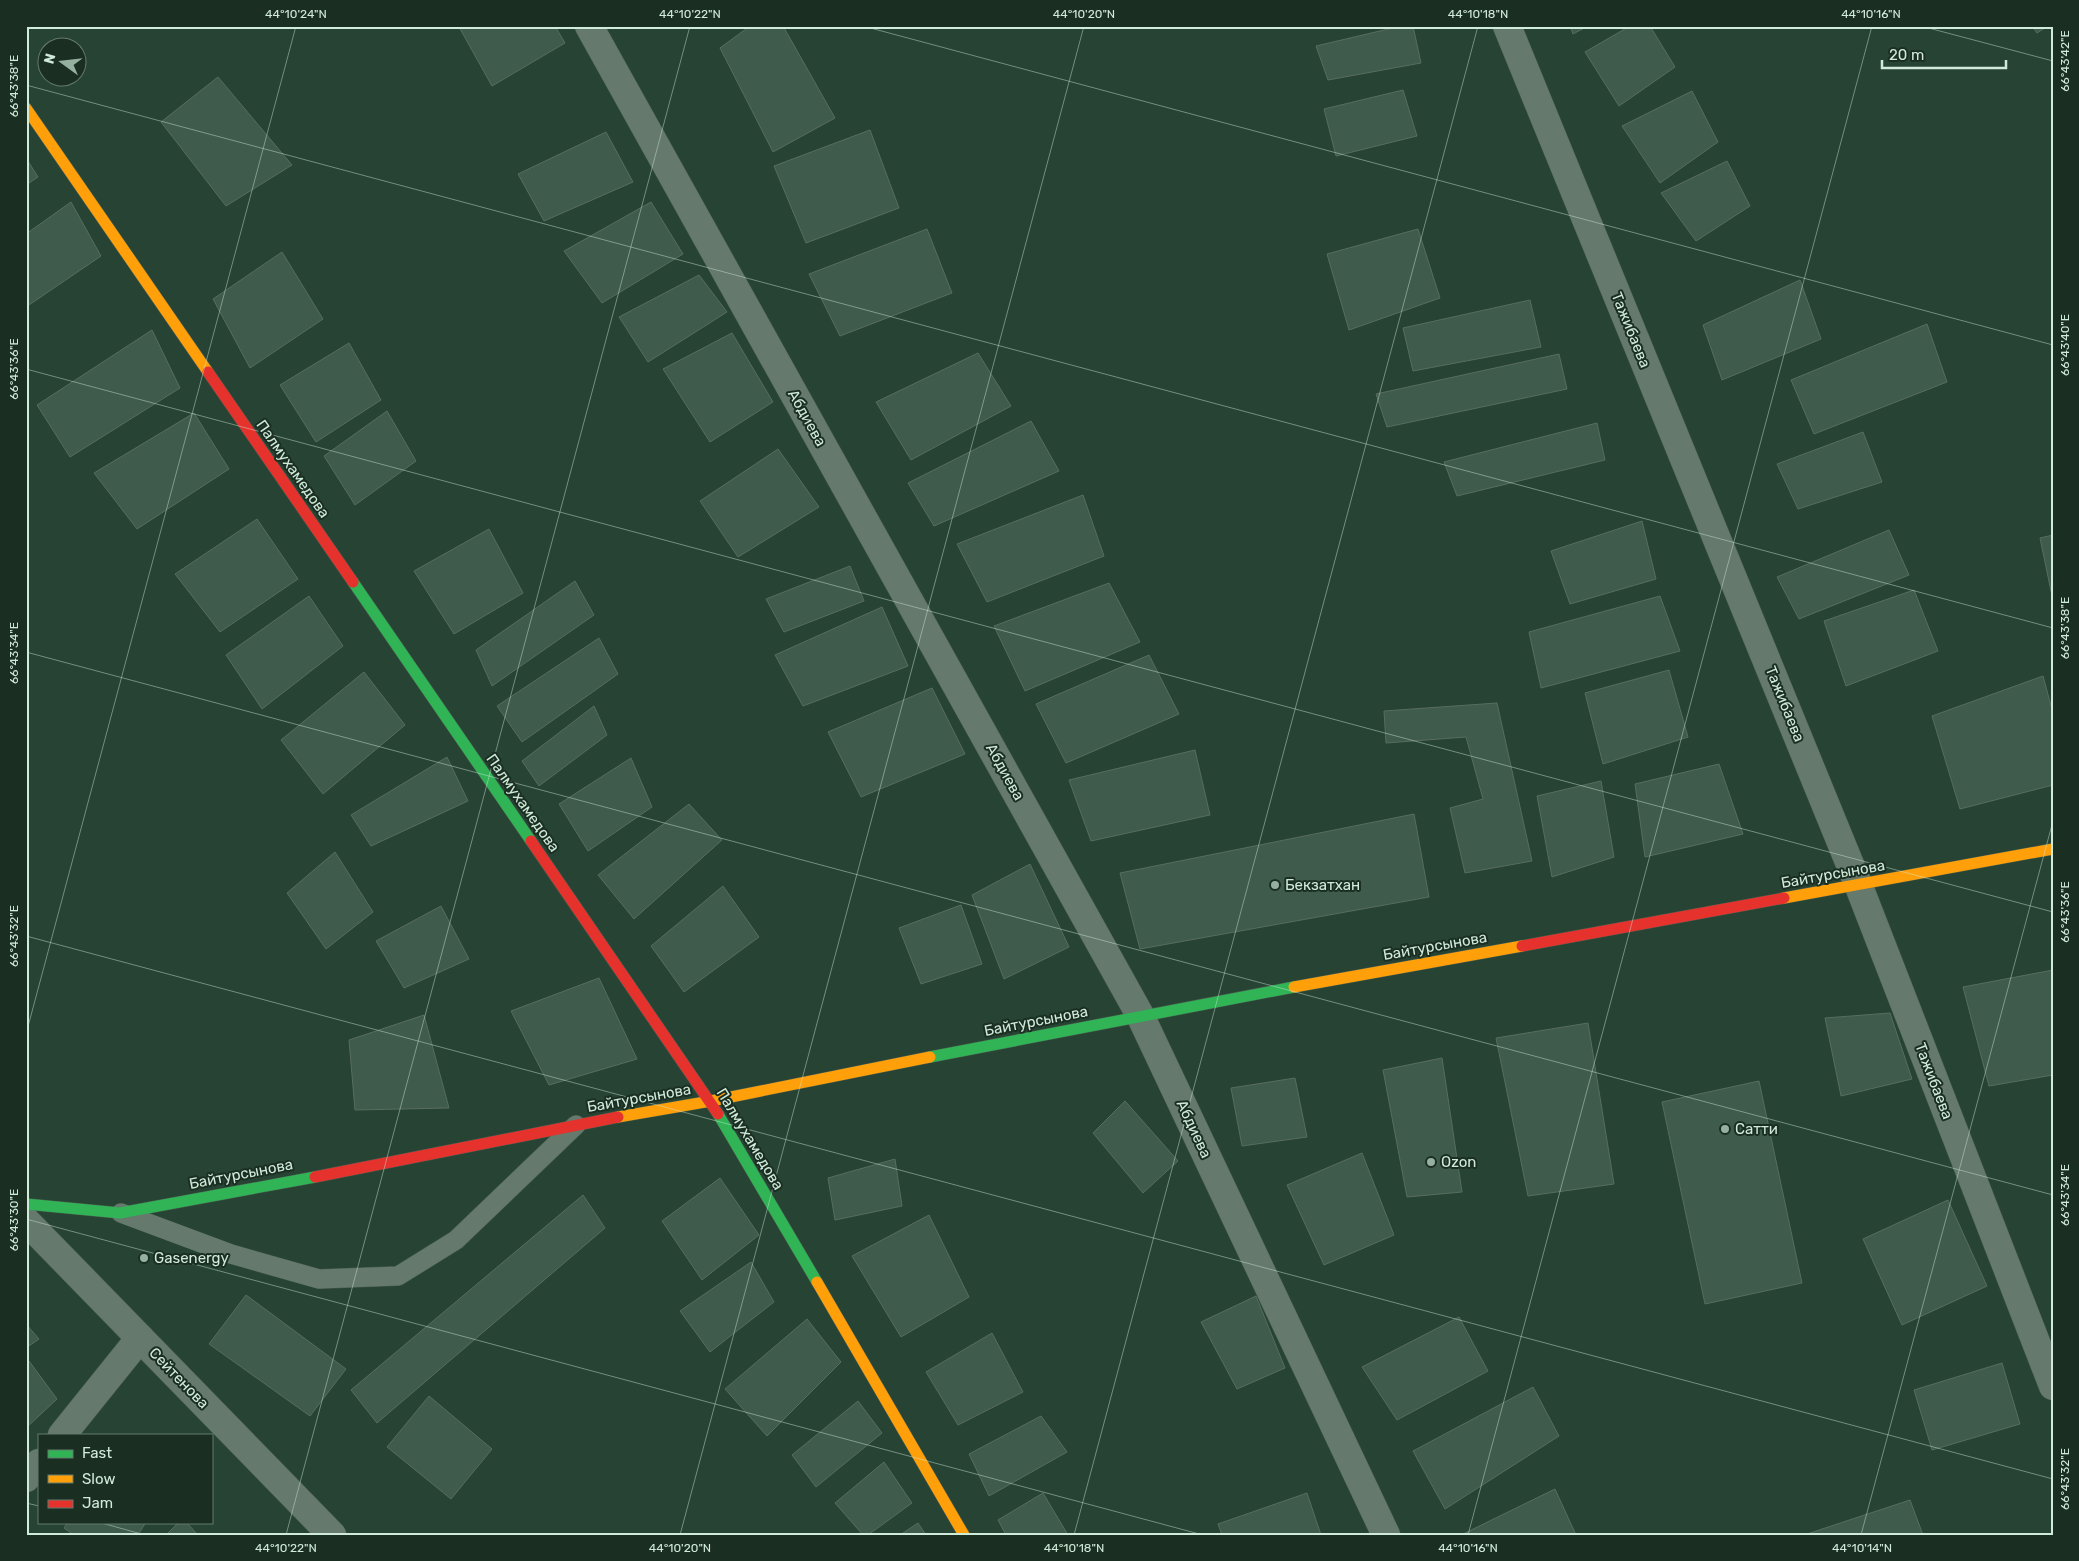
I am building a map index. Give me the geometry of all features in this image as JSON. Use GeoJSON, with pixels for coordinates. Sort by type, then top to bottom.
{"type":"FeatureCollection","features":[{"type":"Feature","properties":{"kind":"main road","name":"Палмухамедова"},"geometry":{"type":"LineString","coordinates":[[26,108],[711,1101],[964,1535]]}},
{"type":"Feature","properties":{"kind":"main road","name":"Байтурсынова"},"geometry":{"type":"LineString","coordinates":[[26,1204],[120,1213],[399,1161],[577,1124],[711,1101],[1140,1015],[2053,849]]}},
{"type":"Feature","properties":{"kind":"street","name":"Абдиева"},"geometry":{"type":"LineString","coordinates":[[589,26],[1140,1015],[1386,1535]]}},
{"type":"Feature","properties":{"kind":"street","name":"Тажибаева"},"geometry":{"type":"LineString","coordinates":[[1507,26],[1858,884],[2053,1386]]}},
{"type":"Feature","properties":{"kind":"street","name":"Сейтенова"},"geometry":{"type":"LineString","coordinates":[[26,1221],[332,1535]]}},
{"type":"Feature","properties":{"kind":"street"},"geometry":{"type":"LineString","coordinates":[[63,1434],[140,1338]]}},
{"type":"Feature","properties":{"kind":"street"},"geometry":{"type":"LineString","coordinates":[[26,1478],[38,1464]]}},
{"type":"Feature","properties":{"kind":"lane"},"geometry":{"type":"LineString","coordinates":[[120,1213],[231,1254],[319,1280],[398,1276],[456,1240],[577,1124]]}},
{"type":"Feature","properties":{"kind":"building"},"geometry":{"type":"Polygon","coordinates":[[[555,26],[565,43],[492,86],[459,27],[555,26]]]}},
{"type":"Feature","properties":{"kind":"building"},"geometry":{"type":"Polygon","coordinates":[[[750,26],[783,26],[835,118],[773,152],[720,48],[750,26]]]}},
{"type":"Feature","properties":{"kind":"building"},"geometry":{"type":"Polygon","coordinates":[[[1401,26],[1413,26],[1421,63],[1328,80],[1316,46],[1401,26]]]}},
{"type":"Feature","properties":{"kind":"building"},"geometry":{"type":"Polygon","coordinates":[[[1570,26],[1588,26],[1573,34],[1570,26]]]}},
{"type":"Feature","properties":{"kind":"building"},"geometry":{"type":"Polygon","coordinates":[[[1630,26],[1650,26],[1675,67],[1619,106],[1585,52],[1630,26]]]}},
{"type":"Feature","properties":{"kind":"building"},"geometry":{"type":"Polygon","coordinates":[[[2032,26],[2048,26],[2037,33],[2032,26]]]}},
{"type":"Feature","properties":{"kind":"building"},"geometry":{"type":"Polygon","coordinates":[[[218,77],[292,165],[226,206],[161,122],[218,77]]]}},
{"type":"Feature","properties":{"kind":"building"},"geometry":{"type":"Polygon","coordinates":[[[1403,90],[1417,136],[1336,156],[1324,109],[1403,90]]]}},
{"type":"Feature","properties":{"kind":"building"},"geometry":{"type":"Polygon","coordinates":[[[1692,91],[1718,142],[1660,183],[1622,126],[1692,91]]]}},
{"type":"Feature","properties":{"kind":"building"},"geometry":{"type":"Polygon","coordinates":[[[870,130],[899,208],[806,243],[774,166],[870,130]]]}},
{"type":"Feature","properties":{"kind":"building"},"geometry":{"type":"Polygon","coordinates":[[[606,132],[633,182],[544,221],[518,174],[606,132]]]}},
{"type":"Feature","properties":{"kind":"building"},"geometry":{"type":"Polygon","coordinates":[[[26,158],[38,177],[26,185],[26,158]]]}},
{"type":"Feature","properties":{"kind":"building"},"geometry":{"type":"Polygon","coordinates":[[[1727,161],[1750,206],[1696,241],[1661,193],[1727,161]]]}},
{"type":"Feature","properties":{"kind":"building"},"geometry":{"type":"Polygon","coordinates":[[[71,202],[101,256],[26,307],[26,234],[71,202]]]}},
{"type":"Feature","properties":{"kind":"building"},"geometry":{"type":"Polygon","coordinates":[[[651,202],[683,254],[602,303],[564,251],[651,202]]]}},
{"type":"Feature","properties":{"kind":"building"},"geometry":{"type":"Polygon","coordinates":[[[927,229],[952,293],[840,336],[809,274],[927,229]]]}},
{"type":"Feature","properties":{"kind":"building"},"geometry":{"type":"Polygon","coordinates":[[[1418,229],[1440,298],[1349,330],[1327,254],[1418,229]]]}},
{"type":"Feature","properties":{"kind":"building"},"geometry":{"type":"Polygon","coordinates":[[[282,252],[323,319],[250,368],[213,299],[282,252]]]}},
{"type":"Feature","properties":{"kind":"building"},"geometry":{"type":"Polygon","coordinates":[[[699,275],[727,312],[648,362],[619,317],[699,275]]]}},
{"type":"Feature","properties":{"kind":"building"},"geometry":{"type":"Polygon","coordinates":[[[1800,280],[1821,339],[1722,380],[1703,325],[1800,280]]]}},
{"type":"Feature","properties":{"kind":"building"},"geometry":{"type":"Polygon","coordinates":[[[1530,300],[1541,347],[1413,371],[1403,328],[1530,300]]]}},
{"type":"Feature","properties":{"kind":"building"},"geometry":{"type":"Polygon","coordinates":[[[1927,324],[1947,382],[1814,434],[1791,380],[1927,324]]]}},
{"type":"Feature","properties":{"kind":"building"},"geometry":{"type":"Polygon","coordinates":[[[152,330],[180,388],[70,457],[37,405],[152,330]]]}},
{"type":"Feature","properties":{"kind":"building"},"geometry":{"type":"Polygon","coordinates":[[[732,333],[773,402],[710,442],[663,369],[732,333]]]}},
{"type":"Feature","properties":{"kind":"building"},"geometry":{"type":"Polygon","coordinates":[[[349,343],[381,400],[316,442],[280,385],[349,343]]]}},
{"type":"Feature","properties":{"kind":"building"},"geometry":{"type":"Polygon","coordinates":[[[978,353],[1011,406],[911,460],[876,402],[978,353]]]}},
{"type":"Feature","properties":{"kind":"building"},"geometry":{"type":"Polygon","coordinates":[[[1559,354],[1567,389],[1387,427],[1376,394],[1559,354]]]}},
{"type":"Feature","properties":{"kind":"building"},"geometry":{"type":"Polygon","coordinates":[[[387,411],[416,461],[355,505],[324,456],[387,411]]]}},
{"type":"Feature","properties":{"kind":"building"},"geometry":{"type":"Polygon","coordinates":[[[194,413],[229,469],[137,529],[94,473],[194,413]]]}},
{"type":"Feature","properties":{"kind":"building"},"geometry":{"type":"Polygon","coordinates":[[[1031,421],[1059,471],[934,526],[908,483],[1031,421]]]}},
{"type":"Feature","properties":{"kind":"building"},"geometry":{"type":"Polygon","coordinates":[[[1597,423],[1605,460],[1457,496],[1444,462],[1597,423]]]}},
{"type":"Feature","properties":{"kind":"building"},"geometry":{"type":"Polygon","coordinates":[[[1863,432],[1882,482],[1798,509],[1777,464],[1863,432]]]}},
{"type":"Feature","properties":{"kind":"building"},"geometry":{"type":"Polygon","coordinates":[[[778,449],[819,507],[738,557],[700,501],[778,449]]]}},
{"type":"Feature","properties":{"kind":"building"},"geometry":{"type":"Polygon","coordinates":[[[1083,495],[1104,556],[987,602],[957,544],[1083,495]]]}},
{"type":"Feature","properties":{"kind":"building"},"geometry":{"type":"Polygon","coordinates":[[[257,519],[298,579],[220,632],[175,574],[257,519]]]}},
{"type":"Feature","properties":{"kind":"building"},"geometry":{"type":"Polygon","coordinates":[[[1642,521],[1656,579],[1570,604],[1551,551],[1642,521]]]}},
{"type":"Feature","properties":{"kind":"building"},"geometry":{"type":"Polygon","coordinates":[[[489,529],[523,593],[454,634],[414,571],[489,529]]]}},
{"type":"Feature","properties":{"kind":"building"},"geometry":{"type":"Polygon","coordinates":[[[1889,530],[1909,575],[1799,619],[1777,577],[1889,530]]]}},
{"type":"Feature","properties":{"kind":"building"},"geometry":{"type":"Polygon","coordinates":[[[2053,535],[2053,596],[2052,596],[2040,538],[2053,535]]]}},
{"type":"Feature","properties":{"kind":"building"},"geometry":{"type":"Polygon","coordinates":[[[850,566],[864,601],[784,632],[766,599],[850,566]]]}},
{"type":"Feature","properties":{"kind":"building"},"geometry":{"type":"Polygon","coordinates":[[[575,581],[594,615],[492,686],[476,650],[575,581]]]}},
{"type":"Feature","properties":{"kind":"building"},"geometry":{"type":"Polygon","coordinates":[[[1109,583],[1140,642],[1025,691],[994,626],[1109,583]]]}},
{"type":"Feature","properties":{"kind":"building"},"geometry":{"type":"Polygon","coordinates":[[[1914,590],[1938,651],[1846,686],[1824,621],[1914,590]]]}},
{"type":"Feature","properties":{"kind":"building"},"geometry":{"type":"Polygon","coordinates":[[[309,596],[343,646],[262,709],[226,655],[309,596]]]}},
{"type":"Feature","properties":{"kind":"building"},"geometry":{"type":"Polygon","coordinates":[[[1660,596],[1680,651],[1541,688],[1529,632],[1660,596]]]}},
{"type":"Feature","properties":{"kind":"building"},"geometry":{"type":"Polygon","coordinates":[[[882,607],[908,666],[803,706],[775,655],[882,607]]]}},
{"type":"Feature","properties":{"kind":"building"},"geometry":{"type":"Polygon","coordinates":[[[599,638],[618,674],[522,742],[497,706],[599,638]]]}},
{"type":"Feature","properties":{"kind":"building"},"geometry":{"type":"Polygon","coordinates":[[[1149,655],[1179,714],[1066,763],[1036,704],[1149,655]]]}},
{"type":"Feature","properties":{"kind":"building"},"geometry":{"type":"Polygon","coordinates":[[[1669,670],[1688,737],[1603,764],[1585,693],[1669,670]]]}},
{"type":"Feature","properties":{"kind":"building"},"geometry":{"type":"Polygon","coordinates":[[[364,672],[405,725],[323,794],[281,740],[364,672]]]}},
{"type":"Feature","properties":{"kind":"building"},"geometry":{"type":"Polygon","coordinates":[[[2043,676],[2053,713],[2053,785],[1960,809],[1932,716],[2043,676]]]}},
{"type":"Feature","properties":{"kind":"building"},"geometry":{"type":"Polygon","coordinates":[[[932,688],[965,754],[861,797],[828,732],[932,688]]]}},
{"type":"Feature","properties":{"kind":"building"},"geometry":{"type":"Polygon","coordinates":[[[1497,703],[1532,861],[1465,873],[1450,808],[1483,799],[1466,737],[1386,743],[1384,711],[1497,703]]]}},
{"type":"Feature","properties":{"kind":"building"},"geometry":{"type":"Polygon","coordinates":[[[594,706],[607,735],[539,786],[522,761],[594,706]]]}},
{"type":"Feature","properties":{"kind":"building"},"geometry":{"type":"Polygon","coordinates":[[[1195,750],[1210,815],[1091,841],[1069,780],[1195,750]]]}},
{"type":"Feature","properties":{"kind":"building"},"geometry":{"type":"Polygon","coordinates":[[[447,757],[468,801],[371,846],[351,815],[447,757]]]}},
{"type":"Feature","properties":{"kind":"building"},"geometry":{"type":"Polygon","coordinates":[[[631,758],[652,807],[588,851],[559,804],[631,758]]]}},
{"type":"Feature","properties":{"kind":"building"},"geometry":{"type":"Polygon","coordinates":[[[1719,764],[1743,834],[1645,857],[1635,784],[1719,764]]]}},
{"type":"Feature","properties":{"kind":"building"},"geometry":{"type":"Polygon","coordinates":[[[1601,781],[1614,857],[1552,877],[1537,796],[1601,781]]]}},
{"type":"Feature","properties":{"kind":"building"},"geometry":{"type":"Polygon","coordinates":[[[689,804],[722,840],[634,919],[598,875],[689,804]]]}},
{"type":"Feature","properties":{"kind":"building","name":"Бекзатхан"},"geometry":{"type":"Polygon","coordinates":[[[1414,814],[1429,897],[1140,949],[1120,873],[1414,814]]]}},
{"type":"Feature","properties":{"kind":"building"},"geometry":{"type":"Polygon","coordinates":[[[335,852],[373,912],[326,949],[287,893],[335,852]]]}},
{"type":"Feature","properties":{"kind":"building"},"geometry":{"type":"Polygon","coordinates":[[[1030,864],[1069,947],[1004,979],[972,895],[1030,864]]]}},
{"type":"Feature","properties":{"kind":"building"},"geometry":{"type":"Polygon","coordinates":[[[723,886],[759,937],[684,992],[651,946],[723,886]]]}},
{"type":"Feature","properties":{"kind":"building"},"geometry":{"type":"Polygon","coordinates":[[[961,905],[982,964],[921,984],[899,928],[961,905]]]}},
{"type":"Feature","properties":{"kind":"building"},"geometry":{"type":"Polygon","coordinates":[[[441,906],[469,959],[404,988],[376,941],[441,906]]]}},
{"type":"Feature","properties":{"kind":"building"},"geometry":{"type":"Polygon","coordinates":[[[2053,970],[2053,1075],[1989,1086],[1963,987],[2053,970]]]}},
{"type":"Feature","properties":{"kind":"building"},"geometry":{"type":"Polygon","coordinates":[[[599,978],[637,1059],[549,1085],[511,1011],[599,978]]]}},
{"type":"Feature","properties":{"kind":"building"},"geometry":{"type":"Polygon","coordinates":[[[1890,1013],[1912,1079],[1841,1096],[1825,1018],[1890,1013]]]}},
{"type":"Feature","properties":{"kind":"building"},"geometry":{"type":"Polygon","coordinates":[[[424,1015],[449,1108],[355,1110],[349,1040],[424,1015]]]}},
{"type":"Feature","properties":{"kind":"building"},"geometry":{"type":"Polygon","coordinates":[[[1588,1023],[1614,1184],[1528,1196],[1496,1038],[1588,1023]]]}},
{"type":"Feature","properties":{"kind":"building"},"geometry":{"type":"Polygon","coordinates":[[[1442,1058],[1462,1192],[1407,1197],[1383,1070],[1442,1058]]]}},
{"type":"Feature","properties":{"kind":"building"},"geometry":{"type":"Polygon","coordinates":[[[1295,1078],[1307,1137],[1242,1146],[1231,1088],[1295,1078]]]}},
{"type":"Feature","properties":{"kind":"building"},"geometry":{"type":"Polygon","coordinates":[[[1759,1081],[1802,1283],[1705,1304],[1662,1102],[1759,1081]]]}},
{"type":"Feature","properties":{"kind":"building"},"geometry":{"type":"Polygon","coordinates":[[[1125,1101],[1178,1161],[1143,1193],[1093,1133],[1125,1101]]]}},
{"type":"Feature","properties":{"kind":"building"},"geometry":{"type":"Polygon","coordinates":[[[1362,1153],[1394,1235],[1324,1265],[1287,1185],[1362,1153]]]}},
{"type":"Feature","properties":{"kind":"building"},"geometry":{"type":"Polygon","coordinates":[[[895,1159],[902,1206],[835,1220],[828,1178],[895,1159]]]}},
{"type":"Feature","properties":{"kind":"building"},"geometry":{"type":"Polygon","coordinates":[[[720,1178],[759,1235],[702,1280],[662,1221],[720,1178]]]}},
{"type":"Feature","properties":{"kind":"building"},"geometry":{"type":"Polygon","coordinates":[[[583,1195],[605,1228],[377,1423],[351,1390],[583,1195]]]}},
{"type":"Feature","properties":{"kind":"building"},"geometry":{"type":"Polygon","coordinates":[[[1948,1200],[1987,1286],[1902,1325],[1863,1239],[1948,1200]]]}},
{"type":"Feature","properties":{"kind":"building"},"geometry":{"type":"Polygon","coordinates":[[[929,1215],[969,1297],[901,1337],[852,1256],[929,1215]]]}},
{"type":"Feature","properties":{"kind":"building"},"geometry":{"type":"Polygon","coordinates":[[[751,1262],[774,1302],[710,1352],[680,1311],[751,1262]]]}},
{"type":"Feature","properties":{"kind":"building"},"geometry":{"type":"Polygon","coordinates":[[[246,1295],[346,1369],[310,1416],[209,1344],[246,1295]]]}},
{"type":"Feature","properties":{"kind":"building"},"geometry":{"type":"Polygon","coordinates":[[[1256,1296],[1285,1368],[1237,1389],[1201,1322],[1256,1296]]]}},
{"type":"Feature","properties":{"kind":"building"},"geometry":{"type":"Polygon","coordinates":[[[1459,1317],[1488,1371],[1397,1420],[1362,1367],[1459,1317]]]}},
{"type":"Feature","properties":{"kind":"building"},"geometry":{"type":"Polygon","coordinates":[[[807,1319],[841,1362],[767,1436],[725,1389],[807,1319]]]}},
{"type":"Feature","properties":{"kind":"building"},"geometry":{"type":"Polygon","coordinates":[[[26,1324],[39,1339],[26,1348],[26,1324]]]}},
{"type":"Feature","properties":{"kind":"building"},"geometry":{"type":"Polygon","coordinates":[[[992,1333],[1023,1392],[958,1425],[926,1372],[992,1333]]]}},
{"type":"Feature","properties":{"kind":"building"},"geometry":{"type":"Polygon","coordinates":[[[29,1361],[57,1399],[26,1428],[26,1363],[29,1361]]]}},
{"type":"Feature","properties":{"kind":"building"},"geometry":{"type":"Polygon","coordinates":[[[2002,1363],[2020,1424],[1932,1450],[1914,1390],[2002,1363]]]}},
{"type":"Feature","properties":{"kind":"building"},"geometry":{"type":"Polygon","coordinates":[[[1533,1387],[1559,1436],[1445,1509],[1413,1451],[1533,1387]]]}},
{"type":"Feature","properties":{"kind":"building"},"geometry":{"type":"Polygon","coordinates":[[[429,1396],[492,1449],[451,1499],[387,1447],[429,1396]]]}},
{"type":"Feature","properties":{"kind":"building"},"geometry":{"type":"Polygon","coordinates":[[[858,1401],[882,1433],[816,1487],[792,1455],[858,1401]]]}},
{"type":"Feature","properties":{"kind":"building"},"geometry":{"type":"Polygon","coordinates":[[[1041,1416],[1067,1452],[989,1496],[969,1454],[1041,1416]]]}},
{"type":"Feature","properties":{"kind":"building"},"geometry":{"type":"Polygon","coordinates":[[[884,1462],[912,1503],[868,1535],[863,1535],[835,1503],[884,1462]]]}},
{"type":"Feature","properties":{"kind":"building"},"geometry":{"type":"Polygon","coordinates":[[[1555,1489],[1576,1535],[1461,1535],[1555,1489]]]}},
{"type":"Feature","properties":{"kind":"building"},"geometry":{"type":"Polygon","coordinates":[[[1043,1493],[1068,1535],[1006,1535],[998,1520],[1043,1493]]]}},
{"type":"Feature","properties":{"kind":"building"},"geometry":{"type":"Polygon","coordinates":[[[1307,1493],[1321,1535],[1222,1535],[1218,1524],[1307,1493]]]}},
{"type":"Feature","properties":{"kind":"building"},"geometry":{"type":"Polygon","coordinates":[[[1910,1500],[1923,1535],[1804,1535],[1910,1500]]]}},
{"type":"Feature","properties":{"kind":"building"},"geometry":{"type":"Polygon","coordinates":[[[918,1523],[926,1535],[900,1535],[918,1523]]]}},
{"type":"Feature","properties":{"kind":"building"},"geometry":{"type":"Polygon","coordinates":[[[67,1524],[145,1524],[138,1535],[74,1535],[64,1528],[67,1524]]]}},
{"type":"Feature","properties":{"kind":"building"},"geometry":{"type":"Polygon","coordinates":[[[177,1524],[188,1524],[198,1535],[166,1535],[177,1524]]]}},
{"type":"Feature","properties":{"kind":"traffic: fast"},"geometry":{"type":"LineString","coordinates":[[353,582],[531,841]]}},
{"type":"Feature","properties":{"kind":"traffic: fast"},"geometry":{"type":"LineString","coordinates":[[930,1057],[1294,987]]}},
{"type":"Feature","properties":{"kind":"traffic: fast"},"geometry":{"type":"LineString","coordinates":[[718,1114],[817,1282]]}},
{"type":"Feature","properties":{"kind":"traffic: fast"},"geometry":{"type":"LineString","coordinates":[[26,1204],[120,1213],[315,1177]]}},
{"type":"Feature","properties":{"kind":"traffic: slow"},"geometry":{"type":"LineString","coordinates":[[26,108],[208,372]]}},
{"type":"Feature","properties":{"kind":"traffic: slow"},"geometry":{"type":"LineString","coordinates":[[1784,898],[2053,849]]}},
{"type":"Feature","properties":{"kind":"traffic: slow"},"geometry":{"type":"LineString","coordinates":[[1294,987],[1522,946]]}},
{"type":"Feature","properties":{"kind":"traffic: slow"},"geometry":{"type":"LineString","coordinates":[[618,1117],[711,1101],[930,1057]]}},
{"type":"Feature","properties":{"kind":"traffic: slow"},"geometry":{"type":"LineString","coordinates":[[817,1282],[964,1535]]}},
{"type":"Feature","properties":{"kind":"traffic: jam"},"geometry":{"type":"LineString","coordinates":[[208,372],[353,582]]}},
{"type":"Feature","properties":{"kind":"traffic: jam"},"geometry":{"type":"LineString","coordinates":[[531,841],[718,1114]]}},
{"type":"Feature","properties":{"kind":"traffic: jam"},"geometry":{"type":"LineString","coordinates":[[1522,946],[1784,898]]}},
{"type":"Feature","properties":{"kind":"traffic: jam"},"geometry":{"type":"LineString","coordinates":[[315,1177],[618,1117]]}},
{"type":"Feature","properties":{"kind":"place","name":"Бекзатхан"},"geometry":{"type":"Point","coordinates":[1275,885]}},
{"type":"Feature","properties":{"kind":"place","name":"Сатти"},"geometry":{"type":"Point","coordinates":[1725,1129]}},
{"type":"Feature","properties":{"kind":"place","name":"Ozon"},"geometry":{"type":"Point","coordinates":[1431,1162]}},
{"type":"Feature","properties":{"kind":"place","name":"Gasenergy"},"geometry":{"type":"Point","coordinates":[144,1258]}}]}
